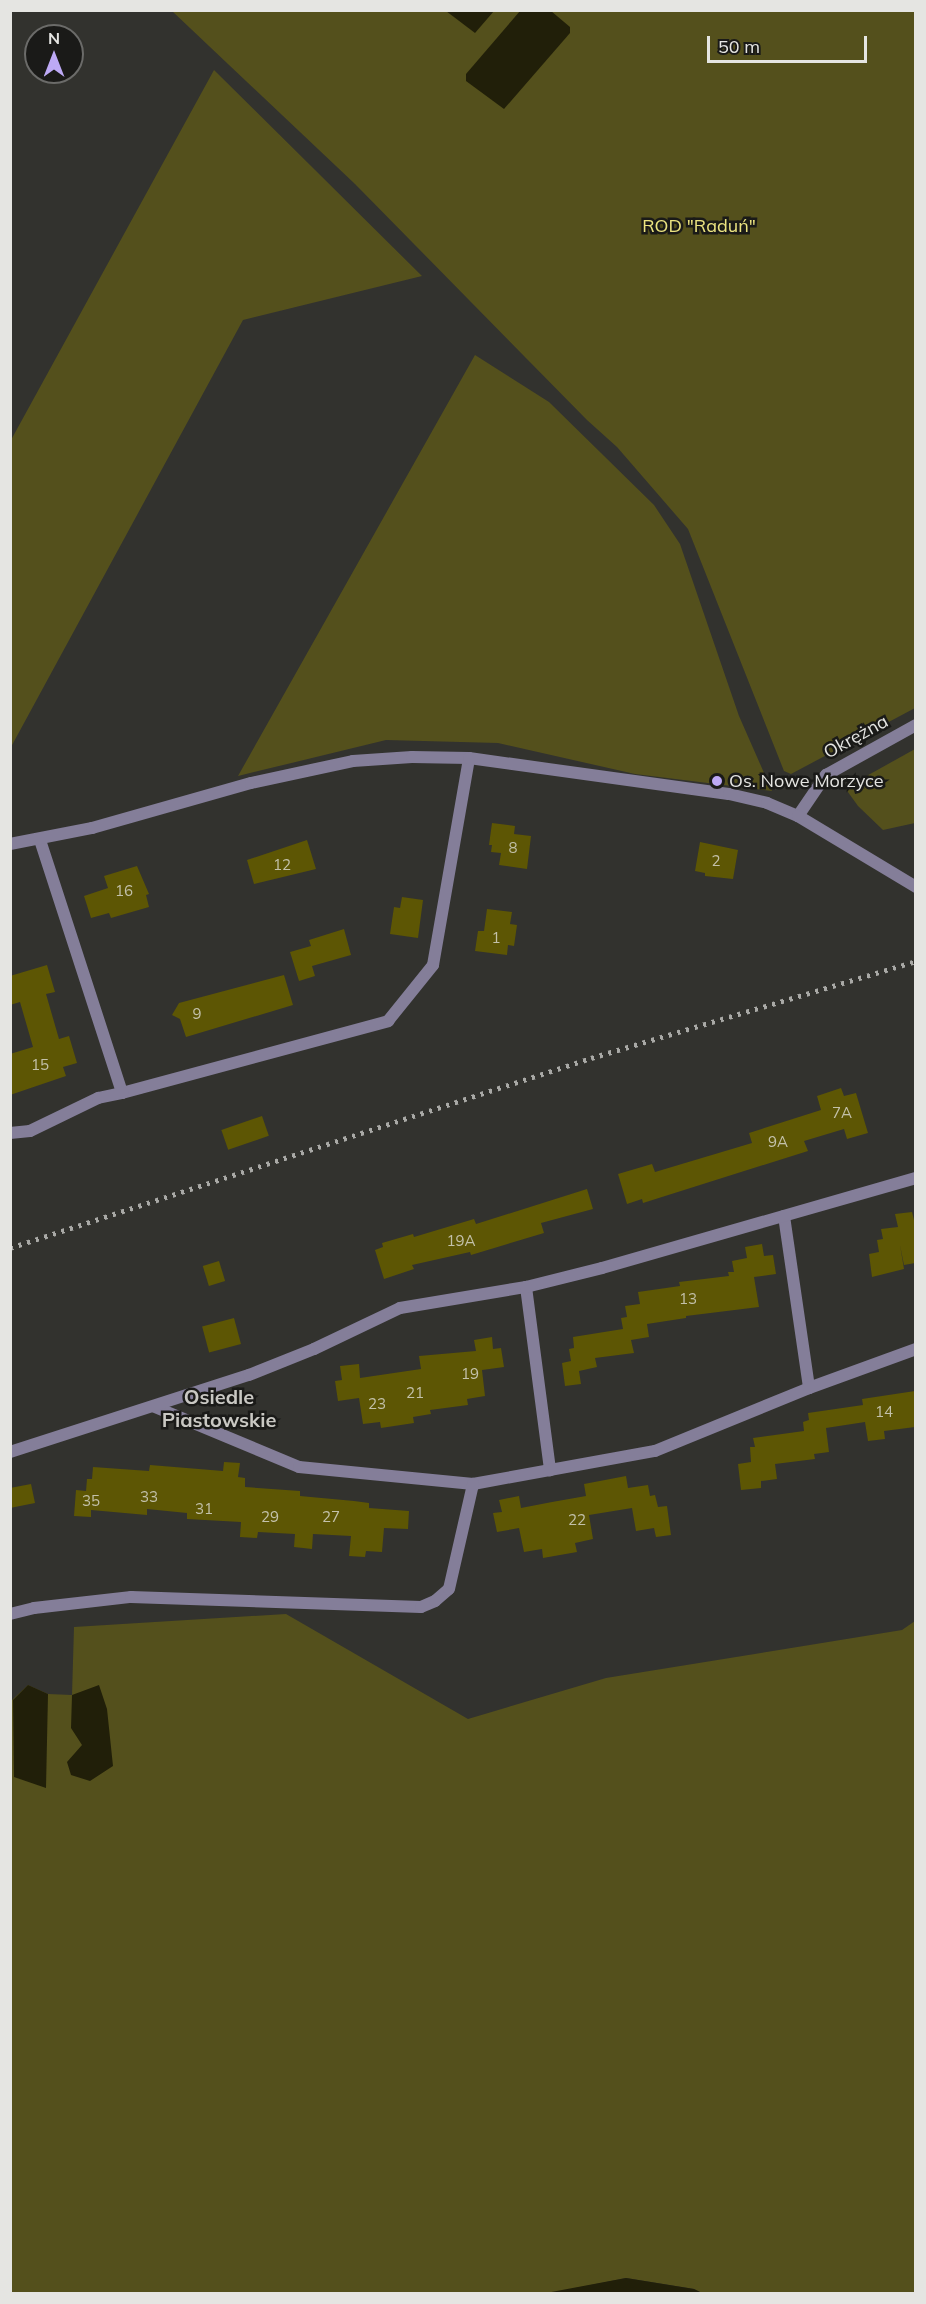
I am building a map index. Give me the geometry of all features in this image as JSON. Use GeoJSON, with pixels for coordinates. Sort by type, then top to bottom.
{"type":"FeatureCollection","features":[{"type":"Feature","properties":{"kind":"street","name":"Okrężna"},"geometry":{"type":"LineString","coordinates":[[798,816],[826,775],[915,725]]}},
{"type":"Feature","properties":{"kind":"street"},"geometry":{"type":"LineString","coordinates":[[10,844],[40,840],[311,769],[363,760],[412,757],[469,758],[729,794],[767,803],[798,816],[915,887]]}},
{"type":"Feature","properties":{"kind":"street"},"geometry":{"type":"LineString","coordinates":[[10,1133],[30,1131],[98,1098],[388,1021],[433,965],[469,758]]}},
{"type":"Feature","properties":{"kind":"street"},"geometry":{"type":"LineString","coordinates":[[40,840],[122,1093]]}},
{"type":"Feature","properties":{"kind":"street"},"geometry":{"type":"LineString","coordinates":[[10,1452],[249,1375],[314,1349],[400,1308],[526,1287],[915,1178]]}},
{"type":"Feature","properties":{"kind":"street"},"geometry":{"type":"LineString","coordinates":[[784,1216],[810,1388]]}},
{"type":"Feature","properties":{"kind":"street"},"geometry":{"type":"LineString","coordinates":[[526,1287],[550,1470]]}},
{"type":"Feature","properties":{"kind":"street"},"geometry":{"type":"LineString","coordinates":[[155,1407],[299,1467],[473,1484],[655,1451],[810,1388],[915,1349]]}},
{"type":"Feature","properties":{"kind":"street"},"geometry":{"type":"LineString","coordinates":[[10,1614],[34,1608],[131,1597],[421,1607],[435,1601],[449,1589],[473,1484]]}},
{"type":"Feature","properties":{"kind":"green space","name":"ROD \"Raduń\""},"geometry":{"type":"Polygon","coordinates":[[[172,11],[915,11],[915,708],[791,774],[784,771],[688,529],[617,447],[587,420],[355,184],[172,11]]]}},
{"type":"Feature","properties":{"kind":"green space"},"geometry":{"type":"Polygon","coordinates":[[[214,70],[422,276],[243,320],[11,747],[11,440],[214,70]]]}},
{"type":"Feature","properties":{"kind":"green space"},"geometry":{"type":"Polygon","coordinates":[[[475,355],[549,402],[654,505],[680,544],[739,716],[772,791],[635,774],[498,743],[386,740],[238,776],[475,355]]]}},
{"type":"Feature","properties":{"kind":"green space"},"geometry":{"type":"Polygon","coordinates":[[[915,749],[915,823],[883,830],[858,806],[845,788],[915,749]]]}},
{"type":"Feature","properties":{"kind":"green space"},"geometry":{"type":"Polygon","coordinates":[[[286,1614],[468,1719],[606,1678],[902,1630],[915,1621],[915,2293],[702,2293],[694,2289],[626,2278],[546,2294],[11,2294],[11,1701],[28,1685],[48,1694],[72,1695],[74,1627],[286,1614]]]}},
{"type":"Feature","properties":{"kind":"shaded area"},"geometry":{"type":"Polygon","coordinates":[[[494,10],[475,33],[446,11],[494,10]]]}},
{"type":"Feature","properties":{"kind":"shaded area"},"geometry":{"type":"Polygon","coordinates":[[[520,11],[551,11],[570,27],[570,33],[504,109],[466,81],[466,74],[520,11]]]}},
{"type":"Feature","properties":{"kind":"shaded area"},"geometry":{"type":"Polygon","coordinates":[[[28,1685],[48,1694],[46,1788],[14,1777],[13,1700],[28,1685]]]}},
{"type":"Feature","properties":{"kind":"shaded area"},"geometry":{"type":"Polygon","coordinates":[[[99,1685],[107,1709],[113,1766],[90,1781],[71,1775],[67,1762],[82,1745],[71,1728],[72,1695],[99,1685]]]}},
{"type":"Feature","properties":{"kind":"shaded area"},"geometry":{"type":"Polygon","coordinates":[[[626,2278],[694,2289],[702,2293],[546,2293],[626,2278]]]}},
{"type":"Feature","properties":{"kind":"building"},"geometry":{"type":"Polygon","coordinates":[[[492,823],[515,826],[514,834],[531,836],[527,869],[499,865],[501,853],[491,852],[492,845],[489,845],[492,823]]]}},
{"type":"Feature","properties":{"kind":"building"},"geometry":{"type":"Polygon","coordinates":[[[307,840],[316,869],[254,884],[247,860],[307,840]]]}},
{"type":"Feature","properties":{"kind":"building"},"geometry":{"type":"Polygon","coordinates":[[[700,842],[738,850],[733,879],[705,876],[705,873],[695,871],[700,842]]]}},
{"type":"Feature","properties":{"kind":"building"},"geometry":{"type":"Polygon","coordinates":[[[137,866],[149,894],[146,895],[149,907],[111,918],[109,913],[91,918],[84,896],[108,888],[104,876],[137,866]]]}},
{"type":"Feature","properties":{"kind":"building"},"geometry":{"type":"Polygon","coordinates":[[[402,897],[423,900],[418,938],[390,934],[394,907],[400,908],[402,897]]]}},
{"type":"Feature","properties":{"kind":"building"},"geometry":{"type":"Polygon","coordinates":[[[487,909],[512,912],[510,924],[517,925],[514,946],[508,945],[507,955],[475,951],[478,931],[484,931],[487,909]]]}},
{"type":"Feature","properties":{"kind":"building"},"geometry":{"type":"Polygon","coordinates":[[[344,929],[351,955],[312,966],[315,976],[299,981],[290,952],[311,946],[309,940],[344,929]]]}},
{"type":"Feature","properties":{"kind":"building"},"geometry":{"type":"Polygon","coordinates":[[[47,965],[55,992],[46,994],[59,1039],[69,1036],[77,1063],[63,1067],[66,1076],[10,1095],[10,1054],[33,1047],[20,1002],[10,1005],[10,976],[47,965]]]}},
{"type":"Feature","properties":{"kind":"building"},"geometry":{"type":"Polygon","coordinates":[[[284,975],[293,1005],[186,1037],[180,1019],[172,1015],[179,1003],[284,975]]]}},
{"type":"Feature","properties":{"kind":"building"},"geometry":{"type":"Polygon","coordinates":[[[841,1088],[844,1096],[856,1093],[868,1133],[847,1139],[844,1129],[804,1141],[808,1151],[643,1203],[642,1199],[627,1204],[618,1174],[652,1164],[655,1172],[752,1143],[749,1133],[821,1110],[817,1096],[841,1088]]]}},
{"type":"Feature","properties":{"kind":"building"},"geometry":{"type":"Polygon","coordinates":[[[262,1116],[269,1136],[228,1150],[221,1130],[262,1116]]]}},
{"type":"Feature","properties":{"kind":"building"},"geometry":{"type":"Polygon","coordinates":[[[587,1189],[593,1209],[541,1223],[544,1233],[471,1255],[470,1252],[412,1265],[414,1269],[384,1279],[375,1250],[383,1247],[382,1243],[413,1234],[414,1237],[474,1219],[476,1224],[587,1189]]]}},
{"type":"Feature","properties":{"kind":"building"},"geometry":{"type":"Polygon","coordinates":[[[912,1212],[915,1224],[915,1263],[904,1265],[900,1245],[904,1269],[872,1277],[869,1254],[879,1252],[877,1240],[883,1239],[881,1229],[898,1227],[895,1214],[912,1212]]]}},
{"type":"Feature","properties":{"kind":"building"},"geometry":{"type":"Polygon","coordinates":[[[762,1244],[764,1256],[773,1255],[776,1274],[754,1277],[759,1307],[686,1316],[686,1318],[647,1324],[649,1337],[631,1340],[634,1353],[595,1358],[597,1367],[579,1371],[581,1384],[565,1386],[562,1363],[571,1361],[569,1349],[574,1348],[573,1337],[623,1329],[621,1318],[627,1317],[625,1306],[640,1304],[638,1292],[680,1286],[679,1282],[729,1276],[728,1272],[734,1272],[732,1261],[747,1258],[745,1247],[762,1244]]]}},
{"type":"Feature","properties":{"kind":"building"},"geometry":{"type":"Polygon","coordinates":[[[219,1261],[225,1281],[209,1286],[203,1266],[219,1261]]]}},
{"type":"Feature","properties":{"kind":"building"},"geometry":{"type":"Polygon","coordinates":[[[234,1318],[241,1344],[209,1353],[202,1327],[234,1318]]]}},
{"type":"Feature","properties":{"kind":"building"},"geometry":{"type":"Polygon","coordinates":[[[492,1337],[493,1349],[501,1348],[504,1367],[482,1370],[485,1396],[467,1399],[468,1405],[430,1410],[431,1414],[413,1417],[414,1423],[381,1428],[380,1422],[363,1424],[359,1398],[338,1401],[335,1381],[342,1380],[340,1366],[359,1364],[360,1378],[421,1369],[419,1356],[476,1351],[474,1340],[492,1337]]]}},
{"type":"Feature","properties":{"kind":"building"},"geometry":{"type":"Polygon","coordinates":[[[915,1391],[915,1427],[884,1431],[885,1439],[868,1441],[865,1422],[826,1428],[829,1452],[814,1454],[815,1459],[775,1464],[777,1479],[761,1481],[761,1488],[741,1490],[738,1464],[751,1462],[750,1447],[755,1447],[753,1438],[804,1431],[803,1422],[809,1420],[808,1413],[863,1405],[862,1399],[915,1391]]]}},
{"type":"Feature","properties":{"kind":"building"},"geometry":{"type":"Polygon","coordinates":[[[224,1462],[240,1463],[238,1477],[245,1478],[245,1487],[300,1491],[300,1496],[369,1503],[369,1508],[409,1511],[408,1529],[384,1528],[382,1552],[366,1551],[365,1557],[349,1556],[351,1536],[313,1534],[312,1549],[294,1547],[295,1534],[258,1532],[257,1538],[240,1537],[241,1522],[187,1519],[187,1513],[147,1509],[147,1515],[91,1510],[91,1517],[74,1516],[76,1490],[86,1491],[87,1479],[92,1479],[93,1467],[149,1471],[150,1465],[223,1471],[224,1462]]]}},
{"type":"Feature","properties":{"kind":"building"},"geometry":{"type":"Polygon","coordinates":[[[626,1476],[628,1488],[648,1485],[650,1496],[655,1495],[658,1507],[667,1506],[671,1535],[656,1537],[654,1528],[636,1531],[632,1508],[589,1515],[593,1539],[575,1543],[577,1552],[543,1558],[542,1549],[524,1552],[519,1528],[497,1532],[493,1513],[502,1512],[499,1500],[519,1496],[521,1508],[586,1496],[584,1484],[626,1476]]]}},
{"type":"Feature","properties":{"kind":"building"},"geometry":{"type":"Polygon","coordinates":[[[31,1484],[35,1503],[10,1508],[10,1488],[31,1484]]]}},
{"type":"Feature","properties":{"kind":"railway"},"geometry":{"type":"LineString","coordinates":[[10,1248],[591,1058],[916,961]]}},
{"type":"Feature","properties":{"kind":"place","name":"Os. Nowe Morzyce"},"geometry":{"type":"Point","coordinates":[717,781]}},
{"type":"Feature","properties":{"kind":"district","name":"Osiedle Piastowskie"},"geometry":{"type":"Point","coordinates":[219,1408]}}]}
